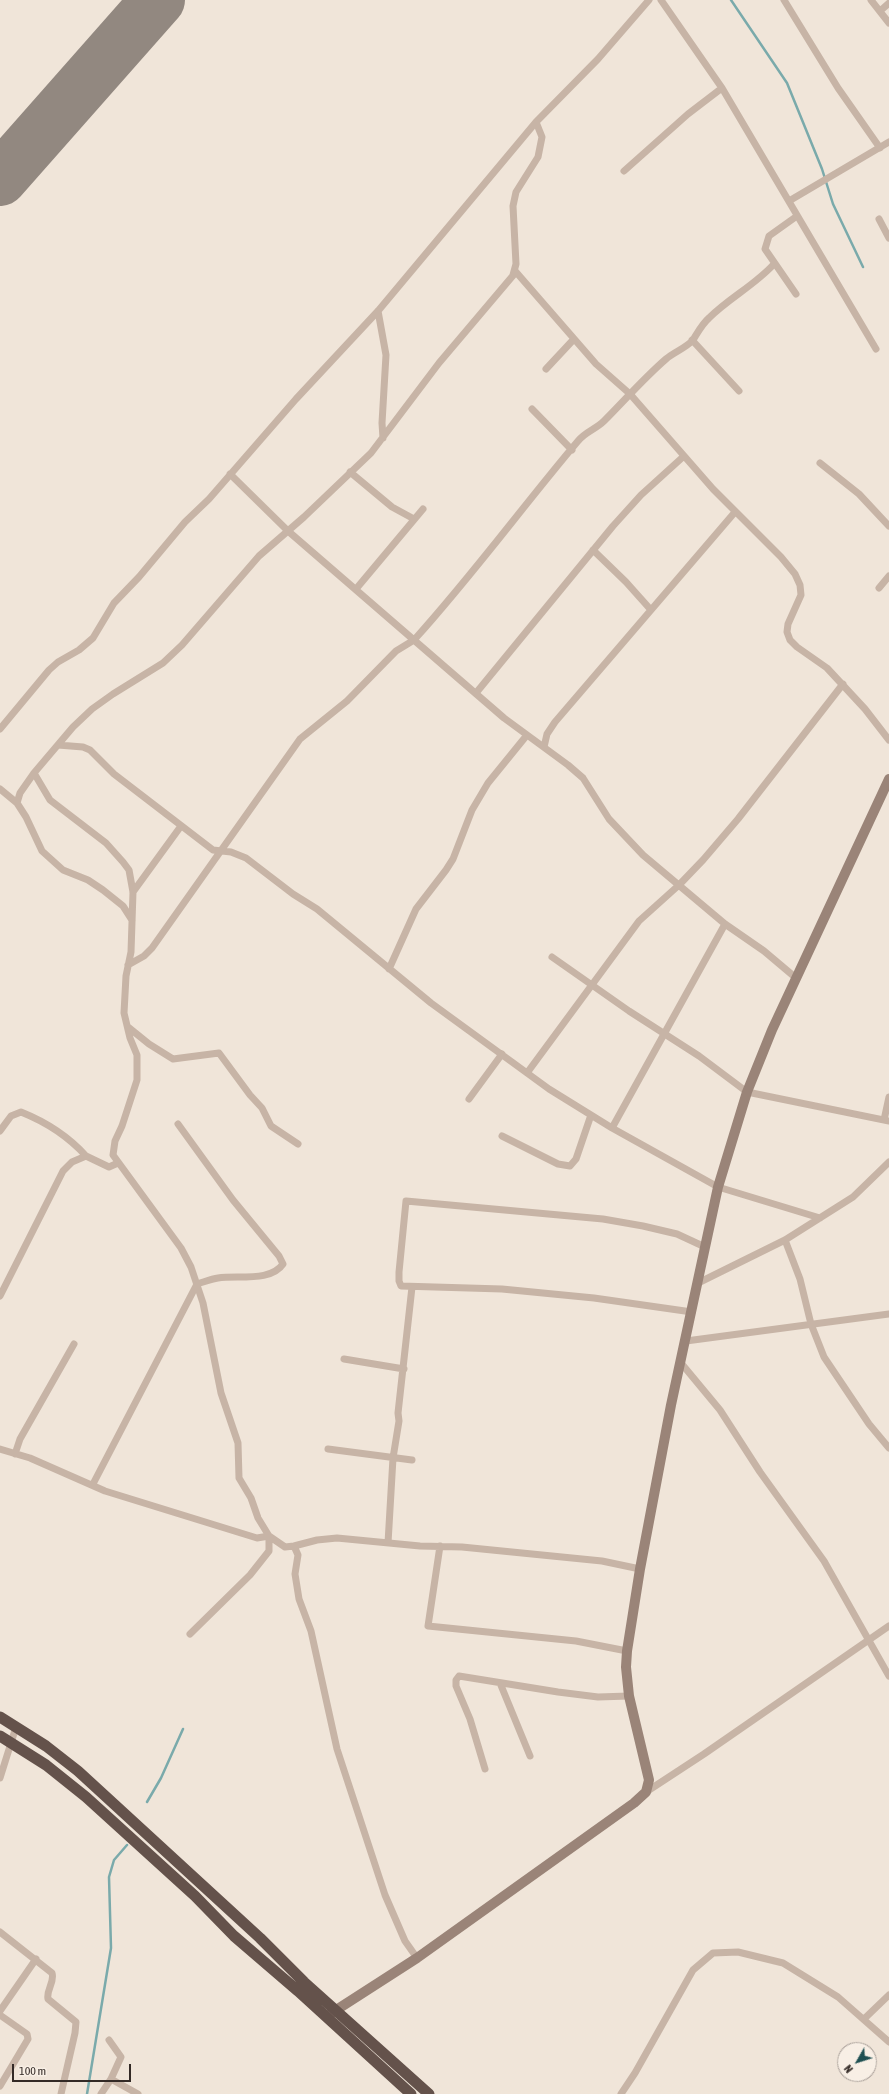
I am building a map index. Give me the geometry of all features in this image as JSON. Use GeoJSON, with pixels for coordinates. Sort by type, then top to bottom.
{"type":"FeatureCollection","features":[{"type":"Feature","properties":{"kind":"highway"},"geometry":{"type":"LineString","coordinates":[[0,1717],[46,1746],[78,1771],[429,2094]]}},
{"type":"Feature","properties":{"kind":"highway"},"geometry":{"type":"LineString","coordinates":[[0,1736],[46,1765],[86,1797],[194,1896],[234,1936],[411,2094]]}},
{"type":"Feature","properties":{"kind":"main road"},"geometry":{"type":"LineString","coordinates":[[326,2017],[417,1958],[634,1803],[646,1792],[649,1780],[629,1696],[626,1667],[627,1651],[640,1569],[718,1187],[747,1092],[772,1030],[889,779]]}},
{"type":"Feature","properties":{"kind":"street"},"geometry":{"type":"LineString","coordinates":[[0,729],[58,662],[79,650],[93,638],[114,603],[378,311],[536,122],[598,59],[649,0]]}},
{"type":"Feature","properties":{"kind":"street"},"geometry":{"type":"LineString","coordinates":[[661,0],[722,88],[876,349]]}},
{"type":"Feature","properties":{"kind":"street"},"geometry":{"type":"LineString","coordinates":[[784,0],[838,88],[880,148]]}},
{"type":"Feature","properties":{"kind":"street"},"geometry":{"type":"LineString","coordinates":[[871,0],[889,23]]}},
{"type":"Feature","properties":{"kind":"street"},"geometry":{"type":"LineString","coordinates":[[880,11],[889,3]]}},
{"type":"Feature","properties":{"kind":"street"},"geometry":{"type":"LineString","coordinates":[[624,171],[688,114],[722,88]]}},
{"type":"Feature","properties":{"kind":"street"},"geometry":{"type":"LineString","coordinates":[[512,277],[516,264],[513,206],[516,192],[538,157],[542,137],[536,122]]}},
{"type":"Feature","properties":{"kind":"street"},"geometry":{"type":"LineString","coordinates":[[789,201],[889,142]]}},
{"type":"Feature","properties":{"kind":"street"},"geometry":{"type":"LineString","coordinates":[[796,294],[765,249],[769,236],[797,216]]}},
{"type":"Feature","properties":{"kind":"street"},"geometry":{"type":"LineString","coordinates":[[879,219],[889,238]]}},
{"type":"Feature","properties":{"kind":"street"},"geometry":{"type":"LineString","coordinates":[[128,965],[144,956],[152,948],[300,739],[347,701],[392,655],[414,640],[502,537],[550,473],[572,450],[577,442],[600,424],[620,402],[668,357],[675,354],[692,340],[709,318],[774,264]]}},
{"type":"Feature","properties":{"kind":"street"},"geometry":{"type":"LineString","coordinates":[[17,803],[20,793],[34,773],[73,727],[92,709],[163,663],[182,645],[259,556],[288,531],[371,453],[402,409],[438,363],[516,272],[596,364],[630,394],[735,512],[781,557],[795,574],[800,585],[801,595],[788,624],[787,632],[790,640],[797,647],[827,668],[843,684],[889,740]]}},
{"type":"Feature","properties":{"kind":"street"},"geometry":{"type":"LineString","coordinates":[[378,311],[386,355],[382,423],[383,438]]}},
{"type":"Feature","properties":{"kind":"street"},"geometry":{"type":"LineString","coordinates":[[546,369],[574,339]]}},
{"type":"Feature","properties":{"kind":"street"},"geometry":{"type":"LineString","coordinates":[[692,340],[739,391]]}},
{"type":"Feature","properties":{"kind":"street"},"geometry":{"type":"LineString","coordinates":[[532,409],[572,450]]}},
{"type":"Feature","properties":{"kind":"street"},"geometry":{"type":"LineString","coordinates":[[476,694],[593,550],[641,495],[684,456]]}},
{"type":"Feature","properties":{"kind":"street"},"geometry":{"type":"LineString","coordinates":[[820,463],[859,494],[889,526]]}},
{"type":"Feature","properties":{"kind":"street"},"geometry":{"type":"LineString","coordinates":[[350,472],[392,507],[414,519]]}},
{"type":"Feature","properties":{"kind":"street"},"geometry":{"type":"LineString","coordinates":[[230,474],[288,531],[476,694],[504,718],[568,765],[583,778],[595,794],[609,819],[643,855],[725,924],[764,951],[796,978]]}},
{"type":"Feature","properties":{"kind":"street"},"geometry":{"type":"LineString","coordinates":[[356,589],[423,509]]}},
{"type":"Feature","properties":{"kind":"street"},"geometry":{"type":"LineString","coordinates":[[544,747],[547,734],[556,722],[735,512]]}},
{"type":"Feature","properties":{"kind":"street"},"geometry":{"type":"LineString","coordinates":[[593,550],[652,610]]}},
{"type":"Feature","properties":{"kind":"street"},"geometry":{"type":"LineString","coordinates":[[879,588],[889,576]]}},
{"type":"Feature","properties":{"kind":"street"},"geometry":{"type":"LineString","coordinates":[[527,1073],[638,921],[679,885],[738,819],[843,684]]}},
{"type":"Feature","properties":{"kind":"street"},"geometry":{"type":"LineString","coordinates":[[389,969],[416,909],[453,859],[472,810],[488,783],[527,735]]}},
{"type":"Feature","properties":{"kind":"street"},"geometry":{"type":"LineString","coordinates":[[58,745],[83,747],[90,750],[114,774],[213,850],[220,852],[231,852],[246,858],[293,894],[317,909],[431,1003],[527,1073],[591,1115],[718,1187],[820,1218]]}},
{"type":"Feature","properties":{"kind":"street"},"geometry":{"type":"LineString","coordinates":[[34,773],[50,800],[106,843],[129,870],[133,892],[131,952],[128,965],[124,1013],[137,1055],[137,1080],[112,1150],[113,1155],[181,1248],[191,1267],[203,1303],[221,1393],[238,1443],[239,1478],[251,1498],[258,1518],[269,1536],[285,1547],[317,1540],[337,1538],[388,1543],[462,1547],[602,1561],[640,1569]]}},
{"type":"Feature","properties":{"kind":"street"},"geometry":{"type":"LineString","coordinates":[[0,789],[17,803],[26,817],[42,851],[63,870],[88,880],[103,890],[123,906],[132,920]]}},
{"type":"Feature","properties":{"kind":"street"},"geometry":{"type":"LineString","coordinates":[[133,892],[181,826]]}},
{"type":"Feature","properties":{"kind":"street"},"geometry":{"type":"LineString","coordinates":[[612,1128],[725,924]]}},
{"type":"Feature","properties":{"kind":"street"},"geometry":{"type":"LineString","coordinates":[[552,957],[592,986],[699,1056],[747,1092],[886,1120],[889,1097]]}},
{"type":"Feature","properties":{"kind":"street"},"geometry":{"type":"LineString","coordinates":[[128,1027],[149,1044],[173,1059],[219,1053],[250,1095],[262,1108],[271,1126],[298,1144]]}},
{"type":"Feature","properties":{"kind":"street"},"geometry":{"type":"LineString","coordinates":[[469,1099],[502,1054]]}},
{"type":"Feature","properties":{"kind":"street"},"geometry":{"type":"LineString","coordinates":[[0,1131],[11,1116],[21,1112],[43,1121],[74,1143],[86,1156],[109,1167],[118,1163]]}},
{"type":"Feature","properties":{"kind":"street"},"geometry":{"type":"LineString","coordinates":[[502,1136],[558,1164],[570,1166],[576,1159],[591,1115]]}},
{"type":"Feature","properties":{"kind":"street"},"geometry":{"type":"LineString","coordinates":[[93,1484],[197,1284],[217,1278],[267,1275],[279,1270],[283,1264],[279,1256],[233,1200],[178,1124]]}},
{"type":"Feature","properties":{"kind":"street"},"geometry":{"type":"LineString","coordinates":[[0,1296],[63,1171],[72,1162],[86,1156]]}},
{"type":"Feature","properties":{"kind":"street"},"geometry":{"type":"LineString","coordinates":[[698,1282],[785,1240],[853,1197],[889,1162]]}},
{"type":"Feature","properties":{"kind":"street"},"geometry":{"type":"LineString","coordinates":[[692,1312],[594,1298],[502,1289],[401,1286],[399,1281],[406,1201],[473,1208],[559,1214],[630,1224],[677,1234],[705,1247]]}},
{"type":"Feature","properties":{"kind":"street"},"geometry":{"type":"LineString","coordinates":[[785,1240],[800,1278],[811,1324],[824,1357],[869,1424],[889,1448]]}},
{"type":"Feature","properties":{"kind":"street"},"geometry":{"type":"LineString","coordinates":[[388,1543],[393,1458],[412,1287]]}},
{"type":"Feature","properties":{"kind":"street"},"geometry":{"type":"LineString","coordinates":[[686,1341],[889,1314]]}},
{"type":"Feature","properties":{"kind":"street"},"geometry":{"type":"LineString","coordinates":[[16,1454],[20,1440],[74,1344]]}},
{"type":"Feature","properties":{"kind":"street"},"geometry":{"type":"LineString","coordinates":[[344,1359],[404,1369]]}},
{"type":"Feature","properties":{"kind":"street"},"geometry":{"type":"LineString","coordinates":[[681,1363],[720,1410],[760,1472],[824,1561],[889,1676]]}},
{"type":"Feature","properties":{"kind":"street"},"geometry":{"type":"LineString","coordinates":[[0,1449],[30,1458],[93,1484],[105,1491],[185,1514],[257,1538],[269,1536]]}},
{"type":"Feature","properties":{"kind":"street"},"geometry":{"type":"LineString","coordinates":[[328,1449],[412,1460]]}},
{"type":"Feature","properties":{"kind":"street"},"geometry":{"type":"LineString","coordinates":[[190,1634],[250,1575],[269,1551],[269,1536]]}},
{"type":"Feature","properties":{"kind":"street"},"geometry":{"type":"LineString","coordinates":[[294,1546],[298,1555],[295,1574],[299,1599],[310,1631],[337,1749],[385,1895],[405,1941],[417,1958]]}},
{"type":"Feature","properties":{"kind":"street"},"geometry":{"type":"LineString","coordinates":[[440,1546],[428,1626],[576,1641],[627,1651]]}},
{"type":"Feature","properties":{"kind":"street"},"geometry":{"type":"LineString","coordinates":[[646,1792],[889,1626]]}},
{"type":"Feature","properties":{"kind":"street"},"geometry":{"type":"LineString","coordinates":[[485,1769],[470,1719],[456,1686],[456,1680],[461,1676],[598,1697],[629,1696]]}},
{"type":"Feature","properties":{"kind":"street"},"geometry":{"type":"LineString","coordinates":[[500,1683],[530,1756]]}},
{"type":"Feature","properties":{"kind":"street"},"geometry":{"type":"LineString","coordinates":[[0,1778],[16,1726]]}},
{"type":"Feature","properties":{"kind":"street"},"geometry":{"type":"LineString","coordinates":[[0,1932],[36,1959],[53,1975],[47,1995],[48,1999],[76,2022],[75,2033],[61,2094]]}},
{"type":"Feature","properties":{"kind":"street"},"geometry":{"type":"LineString","coordinates":[[621,2094],[635,2073],[693,1970],[713,1953],[738,1952],[783,1963],[838,1997],[889,2042]]}},
{"type":"Feature","properties":{"kind":"street"},"geometry":{"type":"LineString","coordinates":[[0,2011],[36,1959]]}},
{"type":"Feature","properties":{"kind":"street"},"geometry":{"type":"LineString","coordinates":[[864,2019],[889,1995]]}},
{"type":"Feature","properties":{"kind":"street"},"geometry":{"type":"LineString","coordinates":[[0,2015],[27,2034],[28,2039],[0,2086]]}},
{"type":"Feature","properties":{"kind":"street"},"geometry":{"type":"LineString","coordinates":[[100,2094],[111,2078],[121,2057],[109,2040]]}},
{"type":"Feature","properties":{"kind":"street"},"geometry":{"type":"LineString","coordinates":[[111,2078],[138,2094]]}},
{"type":"Feature","properties":{"kind":"waterway"},"geometry":{"type":"LineString","coordinates":[[731,0],[787,83],[822,169],[833,204],[863,267]]}},
{"type":"Feature","properties":{"kind":"waterway"},"geometry":{"type":"LineString","coordinates":[[147,1802],[161,1778],[183,1729]]}},
{"type":"Feature","properties":{"kind":"waterway"},"geometry":{"type":"LineString","coordinates":[[87,2094],[111,1948],[109,1877],[114,1860],[127,1845]]}},
{"type":"Feature","properties":{"kind":"runway"},"geometry":{"type":"LineString","coordinates":[[0,179],[158,0]]}}]}
